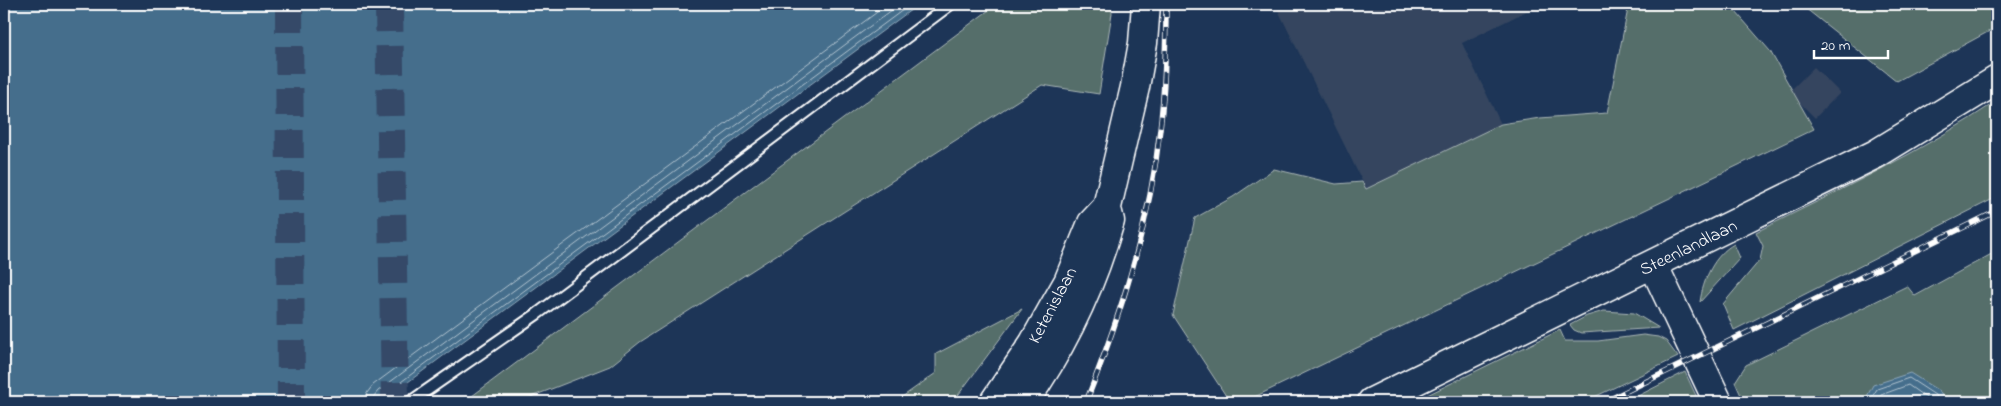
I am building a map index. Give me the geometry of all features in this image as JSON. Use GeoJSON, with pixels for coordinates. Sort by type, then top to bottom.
{"type":"FeatureCollection","features":[{"type":"Feature","properties":{"kind":"main road","name":"Ketenislaan"},"geometry":{"type":"LineString","coordinates":[[1024,402],[1056,353],[1089,285],[1110,221],[1107,207],[1136,87],[1143,42],[1146,4]]}},
{"type":"Feature","properties":{"kind":"main road","name":"Steenlandlaan"},"geometry":{"type":"LineString","coordinates":[[1372,402],[1876,154],[1997,80]]}},
{"type":"Feature","properties":{"kind":"main road","name":"Ketenislaan"},"geometry":{"type":"LineString","coordinates":[[994,402],[1048,319],[1068,282],[1092,223],[1107,207]]}},
{"type":"Feature","properties":{"kind":"main road"},"geometry":{"type":"LineString","coordinates":[[1653,264],[1718,402]]}},
{"type":"Feature","properties":{"kind":"lane"},"geometry":{"type":"LineString","coordinates":[[410,402],[538,314],[950,4]]}},
{"type":"Feature","properties":{"kind":"shaded area"},"geometry":{"type":"Polygon","coordinates":[[[1275,4],[1541,4],[1462,43],[1501,124],[1366,189],[1275,4]]]}},
{"type":"Feature","properties":{"kind":"shaded area"},"geometry":{"type":"Polygon","coordinates":[[[1814,67],[1840,93],[1815,118],[1789,92],[1814,67]]]}},
{"type":"Feature","properties":{"kind":"green space"},"geometry":{"type":"Polygon","coordinates":[[[997,4],[1111,4],[1112,13],[1099,94],[1042,85],[640,342],[610,366],[518,402],[464,402],[997,4]]]}},
{"type":"Feature","properties":{"kind":"green space"},"geometry":{"type":"Polygon","coordinates":[[[1629,4],[1729,4],[1770,51],[1814,129],[1244,402],[1230,402],[1173,315],[1195,218],[1233,197],[1274,169],[1336,184],[1362,182],[1366,189],[1501,124],[1540,118],[1607,113],[1629,4]]]}},
{"type":"Feature","properties":{"kind":"green space"},"geometry":{"type":"Polygon","coordinates":[[[1800,4],[1997,4],[1997,27],[1897,81],[1800,4]]]}},
{"type":"Feature","properties":{"kind":"green space"},"geometry":{"type":"Polygon","coordinates":[[[1997,101],[1997,197],[1734,330],[1723,304],[1760,260],[1763,246],[1756,232],[1909,154],[1997,101]]]}},
{"type":"Feature","properties":{"kind":"green space"},"geometry":{"type":"Polygon","coordinates":[[[1734,244],[1740,258],[1700,302],[1704,285],[1715,261],[1734,244]]]}},
{"type":"Feature","properties":{"kind":"green space"},"geometry":{"type":"Polygon","coordinates":[[[1997,251],[1997,402],[1744,402],[1735,382],[1746,365],[1907,286],[1915,296],[1997,251]]]}},
{"type":"Feature","properties":{"kind":"green space"},"geometry":{"type":"Polygon","coordinates":[[[1022,309],[953,402],[895,402],[936,373],[936,354],[1022,309]]]}},
{"type":"Feature","properties":{"kind":"green space"},"geometry":{"type":"Polygon","coordinates":[[[1604,311],[1634,313],[1659,328],[1581,333],[1574,330],[1570,325],[1587,316],[1604,311]]]}},
{"type":"Feature","properties":{"kind":"green space"},"geometry":{"type":"Polygon","coordinates":[[[1560,330],[1565,341],[1598,341],[1643,335],[1658,337],[1666,341],[1678,357],[1584,402],[1413,402],[1560,330]]]}},
{"type":"Feature","properties":{"kind":"green space"},"geometry":{"type":"Polygon","coordinates":[[[1685,372],[1699,402],[1626,402],[1685,372]]]}},
{"type":"Feature","properties":{"kind":"water"},"geometry":{"type":"Polygon","coordinates":[[[4,4],[919,4],[381,402],[4,402],[4,4]]]}},
{"type":"Feature","properties":{"kind":"water"},"geometry":{"type":"Polygon","coordinates":[[[1910,373],[1939,391],[1946,402],[1864,402],[1873,385],[1910,373]]]}},
{"type":"Feature","properties":{"kind":"tunnel"},"geometry":{"type":"LineString","coordinates":[[289,4],[291,402]]}},
{"type":"Feature","properties":{"kind":"tunnel"},"geometry":{"type":"LineString","coordinates":[[389,4],[395,402]]}},
{"type":"Feature","properties":{"kind":"railway"},"geometry":{"type":"LineString","coordinates":[[1086,402],[1122,302],[1149,199],[1163,98],[1166,4]]}},
{"type":"Feature","properties":{"kind":"railway"},"geometry":{"type":"LineString","coordinates":[[1604,402],[1997,211]]}}]}
